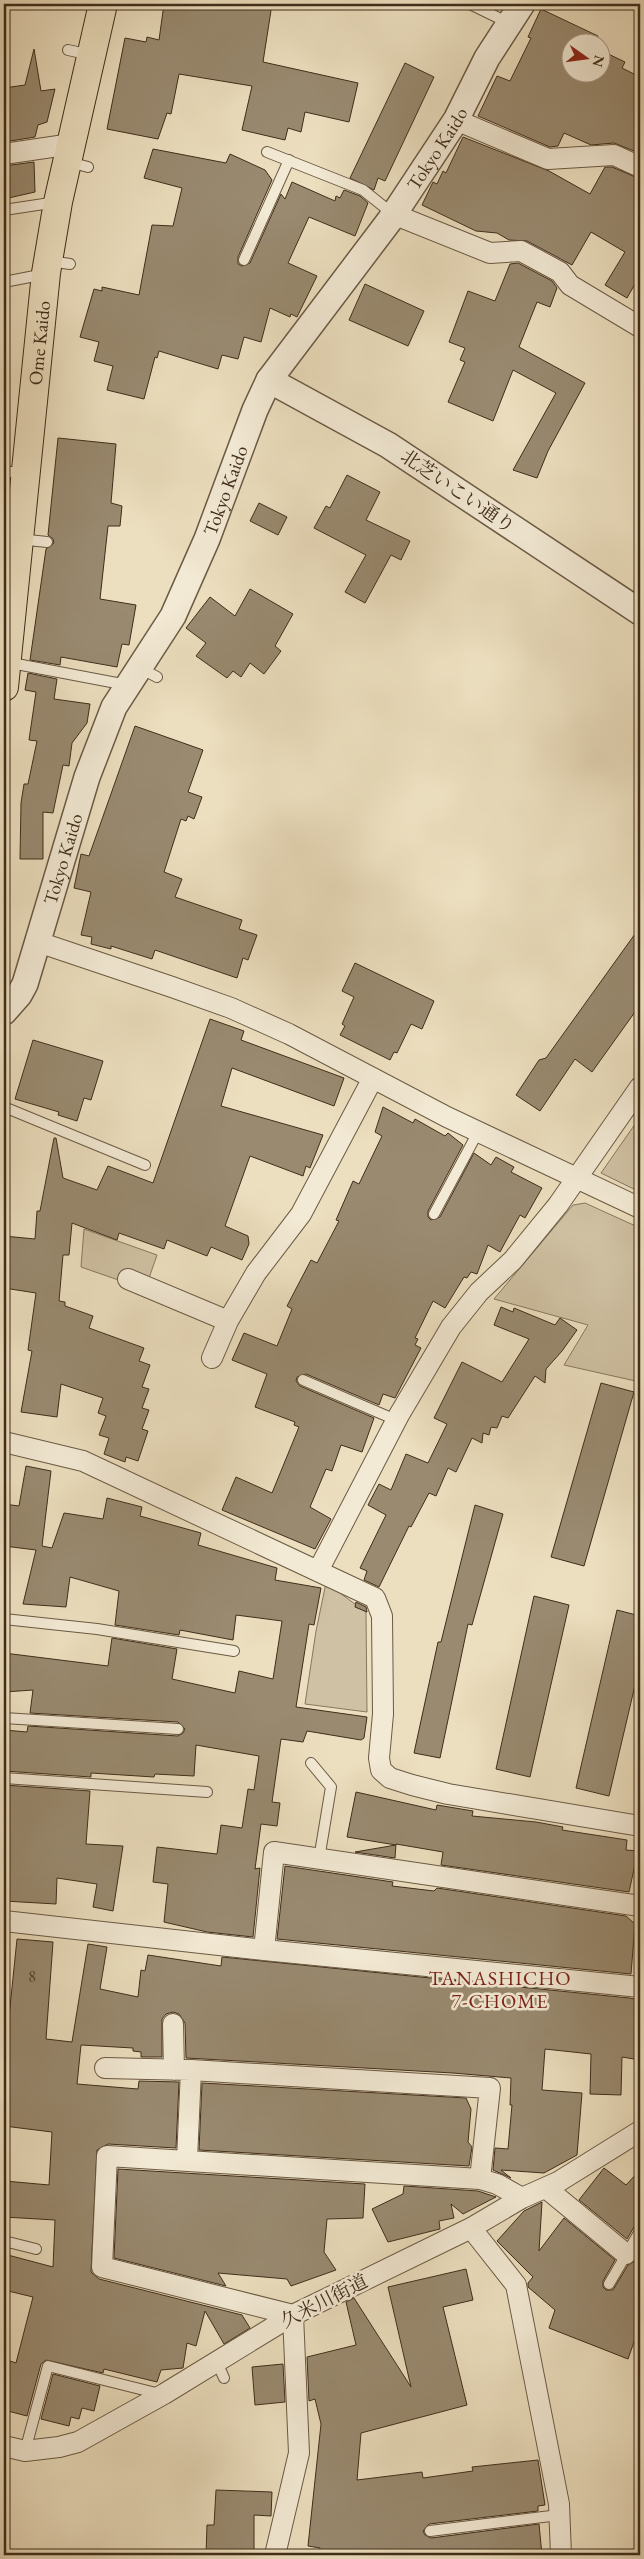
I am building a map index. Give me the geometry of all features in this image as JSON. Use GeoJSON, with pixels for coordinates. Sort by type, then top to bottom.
{"type":"FeatureCollection","features":[{"type":"Feature","properties":{"kind":"main road","name":"Ome Kaido"},"geometry":{"type":"LineString","coordinates":[[5,674],[9,576],[18,539],[14,473],[55,266],[58,202],[76,158],[80,53],[103,4]]}},
{"type":"Feature","properties":{"kind":"street","name":"Tokyo Kaido"},"geometry":{"type":"LineString","coordinates":[[4,1012],[19,995],[25,984],[87,777],[114,707],[142,676],[173,616],[183,578],[207,539],[255,410],[269,380],[301,343],[349,264],[374,249],[393,214],[456,120],[482,54],[515,13]]}},
{"type":"Feature","properties":{"kind":"street"},"geometry":{"type":"LineString","coordinates":[[456,120],[548,159],[614,155],[640,168]]}},
{"type":"Feature","properties":{"kind":"street"},"geometry":{"type":"LineString","coordinates":[[4,154],[76,158]]}},
{"type":"Feature","properties":{"kind":"street"},"geometry":{"type":"LineString","coordinates":[[393,214],[490,253],[521,251],[560,272],[570,285],[640,327]]}},
{"type":"Feature","properties":{"kind":"street","name":"北芝いこい通り"},"geometry":{"type":"LineString","coordinates":[[269,380],[388,445],[640,612]]}},
{"type":"Feature","properties":{"kind":"street"},"geometry":{"type":"LineString","coordinates":[[38,942],[231,1008],[288,1034],[478,1132],[640,1208]]}},
{"type":"Feature","properties":{"kind":"street"},"geometry":{"type":"LineString","coordinates":[[212,1358],[228,1321],[256,1273],[301,1214],[373,1078]]}},
{"type":"Feature","properties":{"kind":"street"},"geometry":{"type":"LineString","coordinates":[[318,1572],[396,1420],[451,1327],[478,1292],[513,1260],[578,1180],[640,1087]]}},
{"type":"Feature","properties":{"kind":"street"},"geometry":{"type":"LineString","coordinates":[[128,1279],[228,1321]]}},
{"type":"Feature","properties":{"kind":"street"},"geometry":{"type":"LineString","coordinates":[[4,1442],[27,1443],[83,1461],[375,1598],[382,1616],[383,1714],[379,1758],[381,1770],[390,1778],[448,1794],[640,1826]]}},
{"type":"Feature","properties":{"kind":"street"},"geometry":{"type":"LineString","coordinates":[[264,1950],[274,1852],[640,1906]]}},
{"type":"Feature","properties":{"kind":"street"},"geometry":{"type":"LineString","coordinates":[[4,1921],[264,1950],[640,1987]]}},
{"type":"Feature","properties":{"kind":"street"},"geometry":{"type":"LineString","coordinates":[[173,2024],[182,2070],[188,2160]]}},
{"type":"Feature","properties":{"kind":"street"},"geometry":{"type":"LineString","coordinates":[[105,2068],[182,2070],[490,2088],[480,2179]]}},
{"type":"Feature","properties":{"kind":"street","name":"久米川街道"},"geometry":{"type":"LineString","coordinates":[[4,2446],[25,2450],[59,2451],[78,2442],[164,2394],[220,2370],[293,2315],[471,2228],[522,2198],[546,2188],[640,2131]]}},
{"type":"Feature","properties":{"kind":"street"},"geometry":{"type":"LineString","coordinates":[[274,2555],[300,2453],[293,2315],[102,2267],[107,2156],[480,2179],[497,2184],[522,2198]]}},
{"type":"Feature","properties":{"kind":"street"},"geometry":{"type":"LineString","coordinates":[[546,2188],[626,2254]]}},
{"type":"Feature","properties":{"kind":"street"},"geometry":{"type":"LineString","coordinates":[[471,2228],[516,2285],[559,2515],[561,2555]]}},
{"type":"Feature","properties":{"kind":"lane"},"geometry":{"type":"LineString","coordinates":[[470,4],[515,13]]}},
{"type":"Feature","properties":{"kind":"lane"},"geometry":{"type":"LineString","coordinates":[[267,152],[363,190],[393,214]]}},
{"type":"Feature","properties":{"kind":"lane"},"geometry":{"type":"LineString","coordinates":[[244,260],[289,160]]}},
{"type":"Feature","properties":{"kind":"lane"},"geometry":{"type":"LineString","coordinates":[[4,210],[58,202]]}},
{"type":"Feature","properties":{"kind":"lane"},"geometry":{"type":"LineString","coordinates":[[4,282],[55,266]]}},
{"type":"Feature","properties":{"kind":"lane"},"geometry":{"type":"LineString","coordinates":[[18,539],[47,542]]}},
{"type":"Feature","properties":{"kind":"lane"},"geometry":{"type":"LineString","coordinates":[[5,674],[142,676]]}},
{"type":"Feature","properties":{"kind":"lane"},"geometry":{"type":"LineString","coordinates":[[4,1108],[145,1165]]}},
{"type":"Feature","properties":{"kind":"lane"},"geometry":{"type":"LineString","coordinates":[[434,1214],[478,1132]]}},
{"type":"Feature","properties":{"kind":"lane"},"geometry":{"type":"LineString","coordinates":[[303,1380],[396,1420]]}},
{"type":"Feature","properties":{"kind":"lane"},"geometry":{"type":"LineString","coordinates":[[4,1619],[97,1629],[234,1651]]}},
{"type":"Feature","properties":{"kind":"lane"},"geometry":{"type":"LineString","coordinates":[[4,1718],[178,1729]]}},
{"type":"Feature","properties":{"kind":"lane"},"geometry":{"type":"LineString","coordinates":[[311,1763],[330,1787],[319,1859]]}},
{"type":"Feature","properties":{"kind":"lane"},"geometry":{"type":"LineString","coordinates":[[4,1778],[207,1792]]}},
{"type":"Feature","properties":{"kind":"lane"},"geometry":{"type":"LineString","coordinates":[[609,2284],[640,2230]]}},
{"type":"Feature","properties":{"kind":"lane"},"geometry":{"type":"LineString","coordinates":[[4,2241],[36,2249]]}},
{"type":"Feature","properties":{"kind":"lane"},"geometry":{"type":"LineString","coordinates":[[25,2450],[48,2366],[164,2394]]}},
{"type":"Feature","properties":{"kind":"lane"},"geometry":{"type":"LineString","coordinates":[[430,2531],[559,2515]]}},
{"type":"Feature","properties":{"kind":"shaded area"},"geometry":{"type":"Polygon","coordinates":[[[640,1117],[640,1192],[601,1173],[640,1117]]]}},
{"type":"Feature","properties":{"kind":"shaded area"},"geometry":{"type":"Polygon","coordinates":[[[585,1203],[640,1228],[640,1382],[564,1365],[588,1325],[494,1299],[573,1205],[585,1203]]]}},
{"type":"Feature","properties":{"kind":"shaded area"},"geometry":{"type":"Polygon","coordinates":[[[84,1229],[157,1255],[148,1281],[127,1283],[81,1267],[84,1229]]]}},
{"type":"Feature","properties":{"kind":"shaded area"},"geometry":{"type":"Polygon","coordinates":[[[326,1583],[366,1612],[367,1712],[305,1704],[316,1631],[326,1583]]]}},
{"type":"Feature","properties":{"kind":"building"},"geometry":{"type":"Polygon","coordinates":[[[164,4],[272,4],[263,62],[358,83],[349,122],[305,112],[301,132],[288,128],[285,140],[242,130],[252,86],[179,74],[171,114],[167,113],[158,139],[107,129],[125,38],[146,42],[147,37],[159,40],[164,4]]]}},
{"type":"Feature","properties":{"kind":"building"},"geometry":{"type":"Polygon","coordinates":[[[541,9],[590,32],[562,32],[562,82],[612,82],[612,56],[625,62],[622,68],[640,77],[640,140],[634,151],[614,143],[591,145],[564,133],[558,146],[550,147],[478,116],[497,76],[510,81],[531,38],[528,37],[541,9]]]}},
{"type":"Feature","properties":{"kind":"building"},"geometry":{"type":"Polygon","coordinates":[[[34,49],[41,91],[55,89],[47,122],[38,125],[35,137],[4,142],[4,88],[25,85],[34,49]]]}},
{"type":"Feature","properties":{"kind":"building"},"geometry":{"type":"Polygon","coordinates":[[[405,63],[434,77],[385,181],[378,178],[374,190],[350,178],[405,63]]]}},
{"type":"Feature","properties":{"kind":"building"},"geometry":{"type":"Polygon","coordinates":[[[463,137],[549,171],[590,194],[605,167],[612,167],[640,179],[640,275],[627,298],[605,285],[625,252],[591,232],[572,265],[527,241],[509,240],[497,233],[476,231],[422,205],[433,182],[437,184],[443,171],[446,173],[463,137]]]}},
{"type":"Feature","properties":{"kind":"building"},"geometry":{"type":"Polygon","coordinates":[[[153,149],[226,163],[230,154],[265,170],[272,180],[238,257],[238,264],[242,266],[250,263],[281,194],[285,199],[292,182],[335,201],[336,196],[340,198],[344,190],[360,196],[368,203],[355,236],[309,217],[288,263],[317,276],[297,317],[291,314],[290,317],[270,308],[261,342],[244,337],[238,359],[222,355],[218,369],[159,351],[157,358],[155,357],[144,399],[107,390],[113,366],[94,361],[99,342],[80,337],[94,289],[102,291],[102,287],[139,295],[152,225],[173,226],[182,188],[144,178],[153,149]]]}},
{"type":"Feature","properties":{"kind":"building"},"geometry":{"type":"Polygon","coordinates":[[[34,162],[35,192],[4,199],[4,166],[34,162]]]}},
{"type":"Feature","properties":{"kind":"building"},"geometry":{"type":"Polygon","coordinates":[[[518,263],[552,281],[557,288],[550,307],[537,302],[519,347],[585,383],[548,451],[537,478],[513,470],[556,393],[513,370],[493,421],[448,402],[465,362],[460,360],[465,348],[449,342],[468,291],[495,301],[510,264],[518,263]]]}},
{"type":"Feature","properties":{"kind":"building"},"geometry":{"type":"Polygon","coordinates":[[[365,284],[424,311],[408,346],[349,320],[365,284]]]}},
{"type":"Feature","properties":{"kind":"building"},"geometry":{"type":"Polygon","coordinates":[[[58,438],[116,444],[111,503],[122,506],[120,526],[108,526],[100,599],[136,605],[129,645],[122,644],[117,667],[61,657],[60,665],[30,660],[46,549],[54,543],[53,539],[48,535],[58,438]]]}},
{"type":"Feature","properties":{"kind":"building"},"geometry":{"type":"Polygon","coordinates":[[[347,475],[380,492],[366,520],[410,541],[401,560],[391,555],[365,603],[345,592],[366,555],[314,528],[326,506],[330,508],[347,475]]]}},
{"type":"Feature","properties":{"kind":"building"},"geometry":{"type":"Polygon","coordinates":[[[259,503],[287,517],[278,535],[250,521],[259,503]]]}},
{"type":"Feature","properties":{"kind":"building"},"geometry":{"type":"Polygon","coordinates":[[[250,589],[293,614],[275,646],[281,651],[264,674],[250,663],[241,677],[233,671],[227,678],[196,656],[206,643],[186,628],[210,597],[235,616],[250,589]]]}},
{"type":"Feature","properties":{"kind":"building"},"geometry":{"type":"Polygon","coordinates":[[[28,673],[57,679],[54,699],[90,704],[87,723],[72,743],[69,766],[63,765],[53,813],[43,812],[43,859],[20,859],[21,803],[24,784],[28,784],[37,741],[29,740],[36,692],[25,690],[28,673]]]}},
{"type":"Feature","properties":{"kind":"building"},"geometry":{"type":"Polygon","coordinates":[[[135,726],[203,750],[188,792],[202,797],[194,819],[188,816],[186,821],[181,819],[164,872],[182,879],[175,897],[242,920],[239,929],[257,935],[248,960],[243,958],[237,978],[155,950],[152,959],[111,946],[111,949],[91,944],[92,937],[81,935],[91,892],[74,888],[81,854],[89,856],[135,726]]]}},
{"type":"Feature","properties":{"kind":"building"},"geometry":{"type":"Polygon","coordinates":[[[640,927],[640,1005],[592,1072],[575,1059],[540,1111],[516,1095],[539,1060],[546,1058],[640,927]]]}},
{"type":"Feature","properties":{"kind":"building"},"geometry":{"type":"Polygon","coordinates":[[[355,963],[434,1001],[422,1029],[411,1024],[397,1053],[394,1052],[390,1060],[340,1035],[345,1026],[342,1024],[354,997],[342,991],[355,963]]]}},
{"type":"Feature","properties":{"kind":"building"},"geometry":{"type":"Polygon","coordinates":[[[210,1019],[244,1031],[241,1040],[344,1078],[334,1106],[232,1068],[221,1106],[323,1135],[310,1168],[306,1166],[303,1176],[250,1156],[225,1226],[248,1236],[249,1244],[242,1260],[211,1247],[207,1256],[167,1240],[164,1249],[119,1233],[117,1240],[72,1223],[69,1255],[63,1255],[59,1301],[65,1302],[65,1306],[93,1316],[89,1328],[144,1348],[139,1361],[150,1365],[142,1387],[149,1389],[142,1408],[149,1410],[142,1429],[148,1431],[138,1461],[126,1457],[125,1462],[104,1454],[109,1438],[99,1435],[106,1416],[98,1413],[103,1398],[61,1384],[57,1417],[21,1412],[32,1351],[28,1350],[36,1293],[4,1288],[4,1236],[35,1239],[37,1211],[40,1211],[54,1138],[56,1138],[63,1178],[97,1190],[108,1166],[153,1183],[210,1019]]]}},
{"type":"Feature","properties":{"kind":"building"},"geometry":{"type":"Polygon","coordinates":[[[33,1040],[103,1061],[91,1100],[84,1098],[77,1121],[58,1115],[59,1112],[15,1099],[33,1040]]]}},
{"type":"Feature","properties":{"kind":"building"},"geometry":{"type":"Polygon","coordinates":[[[383,1107],[413,1123],[415,1119],[445,1136],[448,1133],[463,1145],[428,1211],[428,1217],[431,1220],[440,1217],[474,1153],[491,1165],[496,1157],[514,1167],[511,1172],[542,1188],[525,1218],[520,1215],[500,1252],[488,1245],[477,1274],[471,1272],[467,1278],[464,1277],[445,1308],[433,1301],[415,1338],[418,1339],[415,1345],[421,1348],[395,1398],[383,1394],[379,1405],[306,1374],[297,1377],[296,1381],[300,1386],[374,1418],[362,1452],[341,1445],[332,1471],[326,1469],[310,1507],[331,1519],[315,1549],[222,1510],[236,1477],[272,1493],[299,1427],[294,1425],[295,1422],[255,1407],[267,1374],[232,1360],[244,1333],[277,1346],[292,1309],[287,1306],[311,1260],[317,1263],[339,1221],[336,1220],[353,1181],[359,1184],[382,1136],[375,1132],[383,1107]]]}},
{"type":"Feature","properties":{"kind":"building"},"geometry":{"type":"Polygon","coordinates":[[[501,1307],[513,1312],[514,1308],[555,1325],[560,1318],[577,1330],[546,1369],[545,1383],[535,1376],[508,1418],[502,1416],[497,1428],[491,1427],[489,1435],[483,1433],[482,1443],[472,1438],[456,1472],[448,1468],[436,1496],[429,1493],[411,1527],[409,1526],[379,1587],[364,1580],[367,1571],[360,1568],[386,1515],[368,1505],[379,1484],[391,1490],[406,1454],[428,1463],[447,1424],[434,1418],[462,1362],[502,1382],[529,1339],[494,1325],[501,1307]]]}},
{"type":"Feature","properties":{"kind":"building"},"geometry":{"type":"Polygon","coordinates":[[[601,1383],[634,1392],[584,1566],[551,1557],[601,1383]]]}},
{"type":"Feature","properties":{"kind":"building"},"geometry":{"type":"Polygon","coordinates":[[[26,1466],[51,1471],[42,1546],[52,1548],[64,1513],[103,1519],[107,1498],[142,1507],[140,1516],[201,1533],[198,1545],[277,1568],[275,1580],[321,1588],[314,1625],[309,1624],[296,1707],[367,1717],[364,1738],[361,1740],[307,1731],[303,1742],[281,1739],[272,1802],[280,1803],[277,1826],[261,1824],[255,1869],[260,1868],[253,1937],[207,1932],[164,1922],[168,1884],[153,1882],[157,1847],[217,1854],[221,1825],[242,1828],[248,1789],[254,1790],[259,1756],[196,1745],[194,1776],[155,1774],[154,1777],[91,1773],[91,1777],[4,1771],[4,1730],[27,1732],[28,1726],[178,1736],[185,1729],[178,1722],[30,1713],[33,1690],[4,1692],[4,1653],[108,1666],[112,1638],[177,1649],[172,1679],[235,1693],[239,1671],[273,1679],[282,1621],[236,1615],[233,1640],[180,1630],[179,1635],[115,1625],[119,1591],[70,1577],[66,1607],[23,1604],[36,1550],[4,1546],[4,1504],[19,1506],[26,1466]]]}},
{"type":"Feature","properties":{"kind":"building"},"geometry":{"type":"Polygon","coordinates":[[[475,1505],[503,1514],[472,1625],[468,1624],[440,1758],[414,1753],[438,1642],[441,1642],[475,1505]]]}},
{"type":"Feature","properties":{"kind":"building"},"geometry":{"type":"Polygon","coordinates":[[[534,1596],[569,1605],[530,1777],[496,1769],[534,1596]]]}},
{"type":"Feature","properties":{"kind":"building"},"geometry":{"type":"Polygon","coordinates":[[[356,1602],[366,1607],[367,1612],[355,1607],[356,1602]]]}},
{"type":"Feature","properties":{"kind":"building"},"geometry":{"type":"Polygon","coordinates":[[[617,1610],[640,1616],[640,1664],[609,1796],[576,1788],[617,1610]]]}},
{"type":"Feature","properties":{"kind":"building"},"geometry":{"type":"Polygon","coordinates":[[[4,1785],[90,1791],[86,1844],[123,1846],[113,1911],[93,1907],[97,1884],[57,1878],[56,1904],[4,1901],[4,1785]]]}},
{"type":"Feature","properties":{"kind":"building"},"geometry":{"type":"Polygon","coordinates":[[[356,1792],[436,1810],[437,1805],[473,1811],[472,1816],[536,1822],[563,1827],[562,1830],[627,1840],[626,1850],[638,1851],[629,1892],[441,1865],[443,1852],[347,1837],[356,1792]]]}},
{"type":"Feature","properties":{"kind":"building"},"geometry":{"type":"Polygon","coordinates":[[[396,1845],[395,1858],[355,1852],[396,1845]]]}},
{"type":"Feature","properties":{"kind":"building"},"geometry":{"type":"Polygon","coordinates":[[[285,1866],[393,1882],[392,1886],[434,1891],[437,1888],[626,1916],[635,1924],[631,1974],[277,1939],[285,1866]]]}},
{"type":"Feature","properties":{"kind":"building"},"geometry":{"type":"Polygon","coordinates":[[[17,1939],[53,1942],[46,2039],[72,2042],[88,1944],[107,1947],[100,1989],[138,1997],[141,1970],[145,1971],[148,1955],[221,1966],[222,1957],[640,2000],[640,2060],[622,2057],[621,2095],[590,2094],[591,2054],[545,2049],[542,2090],[582,2093],[577,2155],[544,2173],[501,2170],[511,2178],[493,2170],[495,2148],[508,2149],[512,2105],[510,2105],[511,2078],[186,2058],[185,2023],[179,2014],[173,2012],[166,2014],[162,2019],[162,2057],[141,2057],[141,2052],[133,2051],[133,2048],[81,2045],[77,2084],[138,2089],[139,2081],[179,2082],[176,2148],[108,2144],[97,2150],[91,2272],[99,2279],[242,2315],[250,2328],[224,2344],[205,2311],[196,2346],[187,2343],[183,2368],[161,2370],[157,2382],[104,2369],[103,2373],[46,2360],[41,2364],[27,2416],[4,2410],[4,2359],[16,2363],[33,2297],[4,2290],[4,2254],[53,2267],[55,2220],[4,2217],[5,2181],[49,2185],[52,2132],[4,2126],[4,2046],[6,2046],[17,1939]]]}},
{"type":"Feature","properties":{"kind":"building"},"geometry":{"type":"Polygon","coordinates":[[[202,2083],[466,2098],[471,2109],[468,2142],[472,2147],[469,2166],[199,2150],[202,2083]]]}},
{"type":"Feature","properties":{"kind":"building"},"geometry":{"type":"Polygon","coordinates":[[[604,2168],[626,2185],[640,2170],[640,2224],[634,2227],[627,2239],[579,2200],[604,2168]]]}},
{"type":"Feature","properties":{"kind":"building"},"geometry":{"type":"Polygon","coordinates":[[[118,2169],[365,2184],[363,2218],[327,2219],[324,2252],[336,2270],[291,2286],[287,2279],[218,2273],[226,2286],[114,2258],[118,2169]]]}},
{"type":"Feature","properties":{"kind":"building"},"geometry":{"type":"Polygon","coordinates":[[[404,2186],[478,2191],[496,2197],[463,2214],[451,2204],[454,2218],[439,2221],[440,2229],[388,2242],[372,2209],[403,2194],[404,2186]]]}},
{"type":"Feature","properties":{"kind":"building"},"geometry":{"type":"Polygon","coordinates":[[[542,2202],[539,2251],[564,2218],[615,2260],[603,2281],[603,2287],[606,2290],[613,2290],[628,2265],[635,2261],[640,2244],[640,2325],[628,2359],[549,2328],[555,2310],[528,2287],[528,2283],[533,2277],[497,2241],[524,2211],[542,2202]]]}},
{"type":"Feature","properties":{"kind":"building"},"geometry":{"type":"Polygon","coordinates":[[[466,2269],[473,2300],[443,2307],[467,2405],[361,2433],[357,2480],[422,2472],[423,2478],[473,2471],[472,2467],[538,2460],[545,2505],[538,2506],[538,2511],[429,2524],[423,2531],[425,2535],[431,2538],[539,2524],[542,2555],[319,2555],[320,2548],[308,2546],[321,2424],[315,2399],[309,2401],[307,2357],[356,2345],[346,2302],[354,2298],[411,2387],[388,2287],[466,2269]]]}},
{"type":"Feature","properties":{"kind":"building"},"geometry":{"type":"Polygon","coordinates":[[[283,2364],[285,2402],[255,2405],[252,2367],[283,2364]]]}},
{"type":"Feature","properties":{"kind":"building"},"geometry":{"type":"Polygon","coordinates":[[[53,2374],[100,2386],[94,2411],[82,2408],[79,2419],[71,2417],[69,2426],[41,2419],[53,2374]]]}},
{"type":"Feature","properties":{"kind":"building"},"geometry":{"type":"Polygon","coordinates":[[[216,2490],[272,2492],[271,2516],[254,2515],[254,2555],[206,2555],[207,2525],[214,2525],[216,2490]]]}},
{"type":"Feature","properties":{"kind":"district","name":"TANASHICHO 7-CHOME"},"geometry":{"type":"Point","coordinates":[500,1990]}}]}
